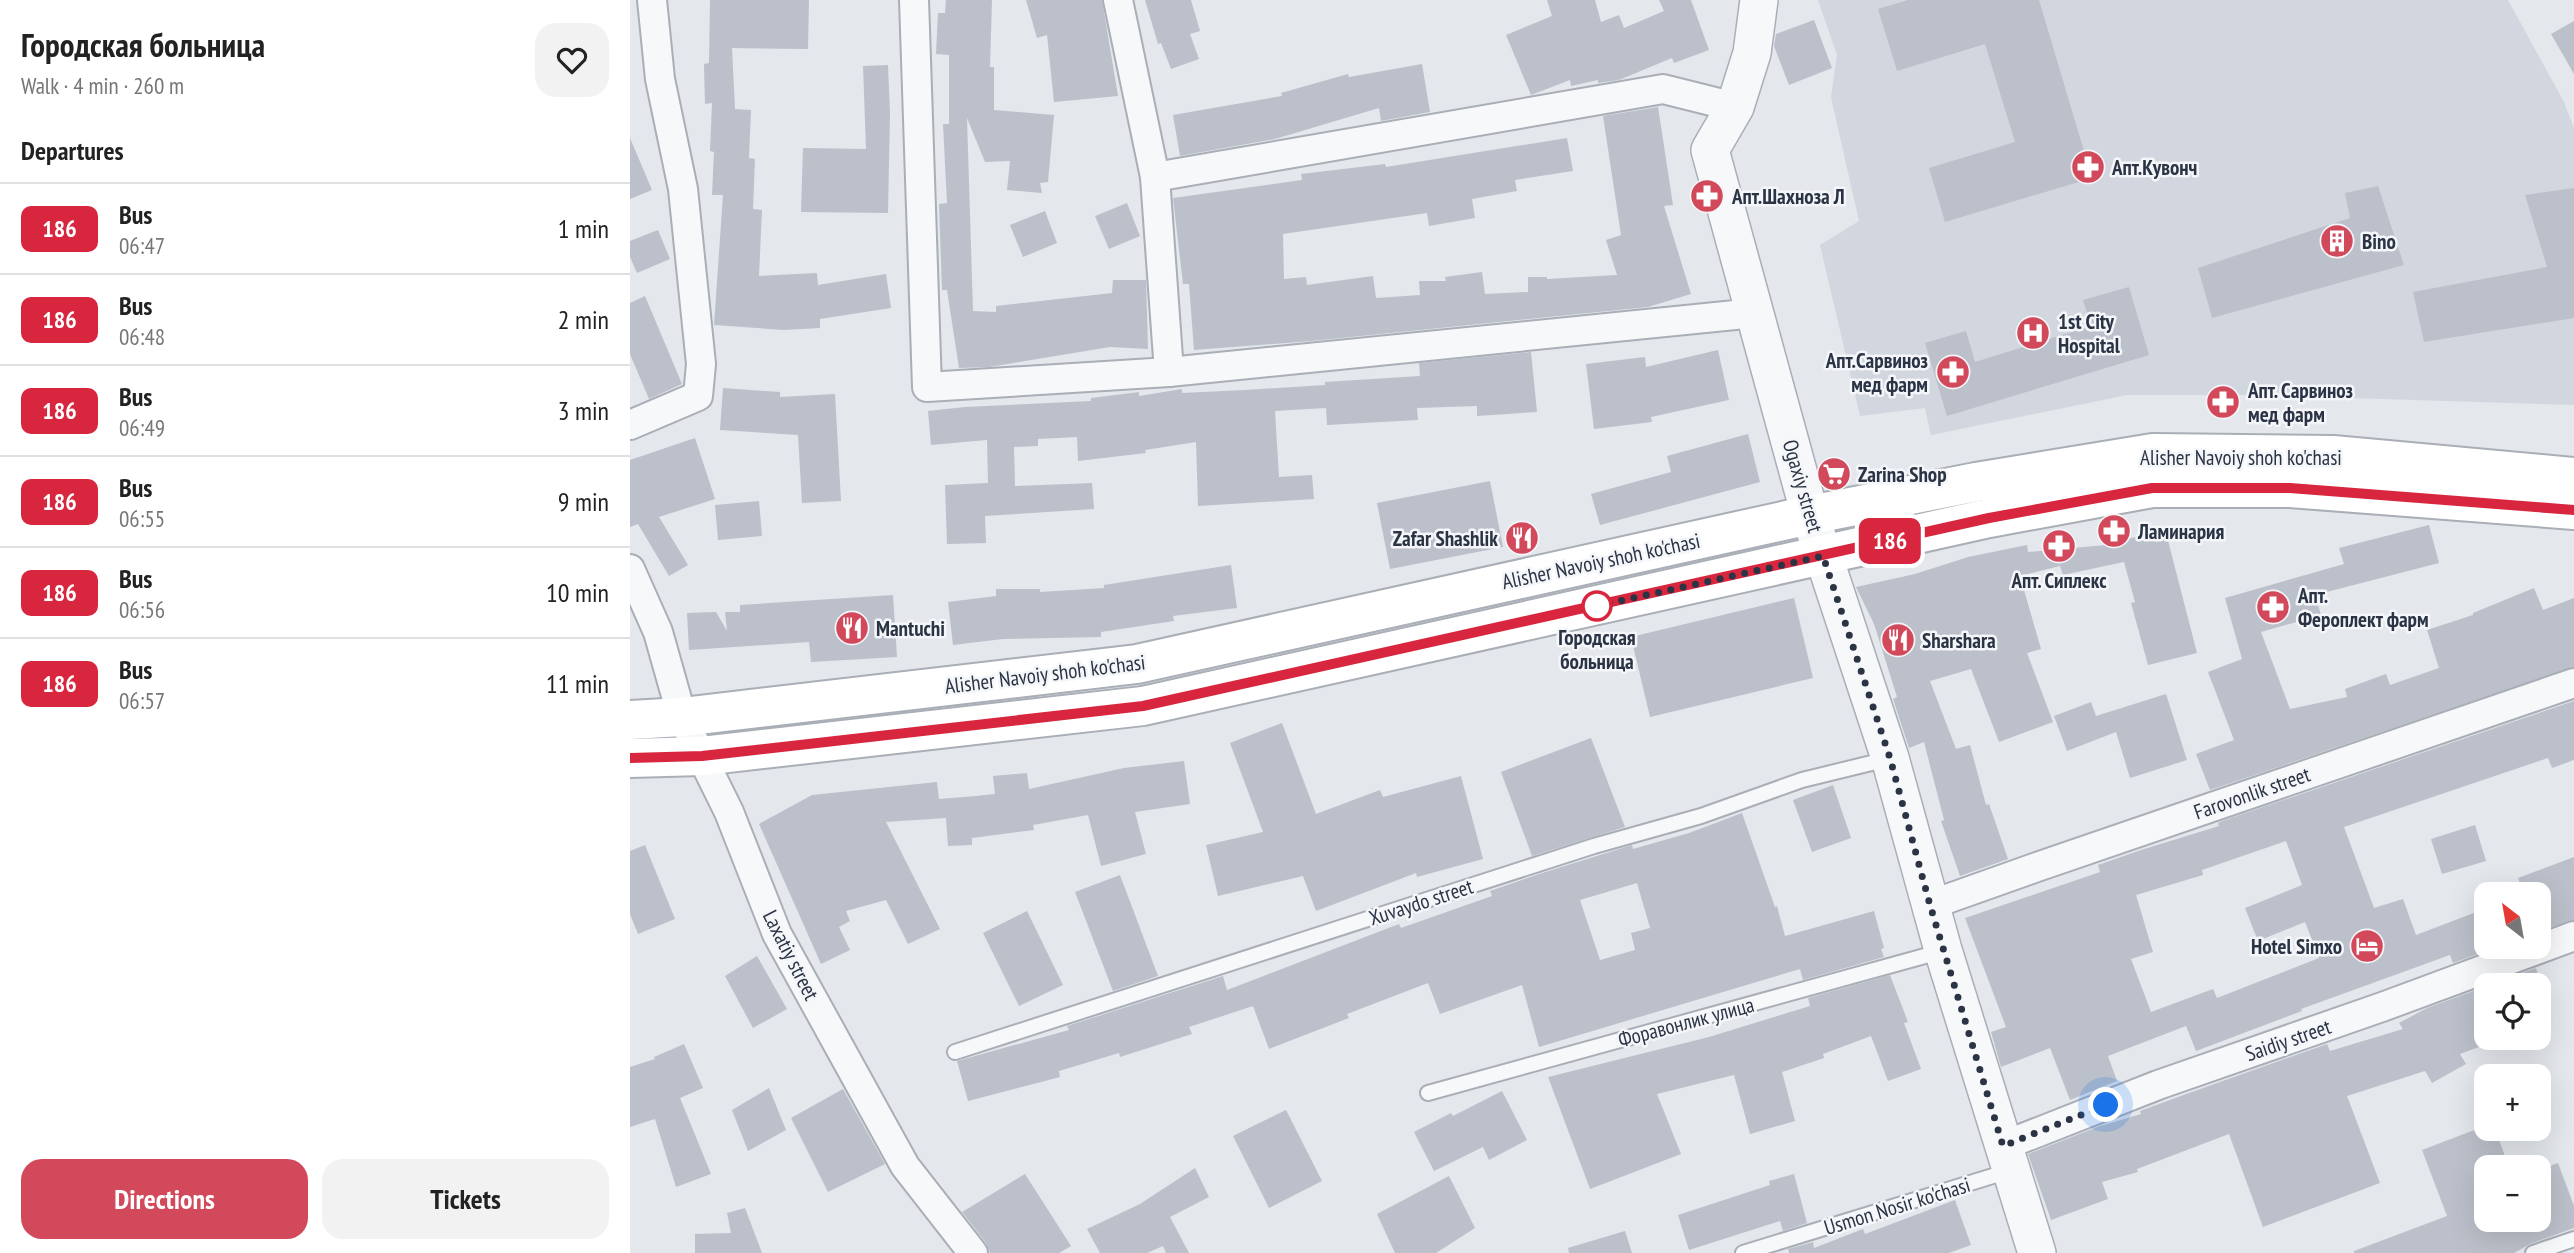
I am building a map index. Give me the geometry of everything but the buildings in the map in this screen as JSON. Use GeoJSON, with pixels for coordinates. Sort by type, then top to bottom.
{"type":"FeatureCollection","features":[{"type":"Feature","properties":{"kind":"main road","name":"Alisher Navoiy shoh ko'chasi"},"geometry":{"type":"LineString","coordinates":[[630,720],[682,717],[1137,664],[1810,515],[1976,482],[2153,453],[2333,455],[2574,477]]}},
{"type":"Feature","properties":{"kind":"main road","name":"Alisher Navoiy shoh ko'chasi"},"geometry":{"type":"LineString","coordinates":[[630,758],[702,756],[1143,706],[1989,518],[2152,488],[2290,488],[2574,510]]}},
{"type":"Feature","properties":{"kind":"street"},"geometry":{"type":"LineString","coordinates":[[630,425],[698,396],[701,364],[683,189],[660,79],[652,0]]}},
{"type":"Feature","properties":{"kind":"street"},"geometry":{"type":"LineString","coordinates":[[914,0],[928,387],[1169,372],[1755,313]]}},
{"type":"Feature","properties":{"kind":"street"},"geometry":{"type":"LineString","coordinates":[[1118,0],[1155,177],[1169,372]]}},
{"type":"Feature","properties":{"kind":"street","name":"Ogaxiy street"},"geometry":{"type":"LineString","coordinates":[[1759,0],[1752,53],[1735,107],[1710,150],[1810,515],[1890,758],[1930,905],[2037,1253]]}},
{"type":"Feature","properties":{"kind":"street"},"geometry":{"type":"LineString","coordinates":[[1155,177],[1663,89],[1735,107]]}},
{"type":"Feature","properties":{"kind":"street","name":"Laxatiy street"},"geometry":{"type":"LineString","coordinates":[[630,569],[657,632],[682,717],[729,812],[776,934],[905,1166],[972,1253]]}},
{"type":"Feature","properties":{"kind":"street","name":"Farovonlik street"},"geometry":{"type":"LineString","coordinates":[[1930,905],[2574,683]]}},
{"type":"Feature","properties":{"kind":"street","name":"Saidiy street"},"geometry":{"type":"LineString","coordinates":[[2007,1158],[2158,1085],[2382,1007],[2574,936]]}},
{"type":"Feature","properties":{"kind":"lane","name":"Xuvaydo street"},"geometry":{"type":"LineString","coordinates":[[955,1052],[1581,851],[1701,816],[1802,779],[1890,758]]}},
{"type":"Feature","properties":{"kind":"lane","name":"Форавонлик улица"},"geometry":{"type":"LineString","coordinates":[[1428,1093],[1944,950]]}},
{"type":"Feature","properties":{"kind":"lane","name":"Usmon Nosir ko'chasi"},"geometry":{"type":"LineString","coordinates":[[1743,1253],[2007,1158]]}},
{"type":"Feature","properties":{"kind":"lane"},"geometry":{"type":"LineString","coordinates":[[2533,1253],[2574,1239]]}},
{"type":"Feature","properties":{"kind":"shaded area"},"geometry":{"type":"Polygon","coordinates":[[[1818,0],[2508,0],[2564,102],[2574,128],[2574,405],[2253,395],[2127,395],[1931,435],[1925,408],[1860,416],[1820,245],[1859,221],[1831,97],[1837,55],[1818,0]]]}},
{"type":"Feature","properties":{"kind":"bus line","name":"186"},"geometry":{"type":"LineString","coordinates":[[630,758],[702,756],[1143,706],[1989,518],[2152,488],[2290,488],[2574,510]]}},
{"type":"Feature","properties":{"kind":"place","name":"Апт.Кувонч"},"geometry":{"type":"Point","coordinates":[2088,167]}},
{"type":"Feature","properties":{"kind":"place","name":"Апт.Шахноза Л"},"geometry":{"type":"Point","coordinates":[1707,196]}},
{"type":"Feature","properties":{"kind":"place","name":"Bino"},"geometry":{"type":"Point","coordinates":[2337,241]}},
{"type":"Feature","properties":{"kind":"place","name":"1st City Hospital"},"geometry":{"type":"Point","coordinates":[2033,333]}},
{"type":"Feature","properties":{"kind":"place","name":"Апт.Сарвиноз мед фарм"},"geometry":{"type":"Point","coordinates":[1953,372]}},
{"type":"Feature","properties":{"kind":"place","name":"Апт. Сарвиноз мед фарм"},"geometry":{"type":"Point","coordinates":[2223,402]}},
{"type":"Feature","properties":{"kind":"place","name":"Zarina Shop"},"geometry":{"type":"Point","coordinates":[1834,474]}},
{"type":"Feature","properties":{"kind":"place","name":"Ламинария"},"geometry":{"type":"Point","coordinates":[2114,531]}},
{"type":"Feature","properties":{"kind":"place","name":"Zafar Shashlik"},"geometry":{"type":"Point","coordinates":[1522,538]}},
{"type":"Feature","properties":{"kind":"place","name":"Апт. Сиплекс"},"geometry":{"type":"Point","coordinates":[2059,546]}},
{"type":"Feature","properties":{"kind":"place","name":"Городская больница"},"geometry":{"type":"Point","coordinates":[1597,606]}},
{"type":"Feature","properties":{"kind":"place","name":"Апт. Фероплект фарм"},"geometry":{"type":"Point","coordinates":[2273,607]}},
{"type":"Feature","properties":{"kind":"place","name":"Mantuchi"},"geometry":{"type":"Point","coordinates":[852,628]}},
{"type":"Feature","properties":{"kind":"place","name":"Sharshara"},"geometry":{"type":"Point","coordinates":[1898,640]}},
{"type":"Feature","properties":{"kind":"place","name":"Hotel Simxo"},"geometry":{"type":"Point","coordinates":[2367,946]}},
{"type":"Feature","properties":{"kind":"route"},"geometry":{"type":"LineString","coordinates":[[1597,606],[1823,556],[1890,758],[1930,905],[2003,1146],[2106,1105]]}}]}
